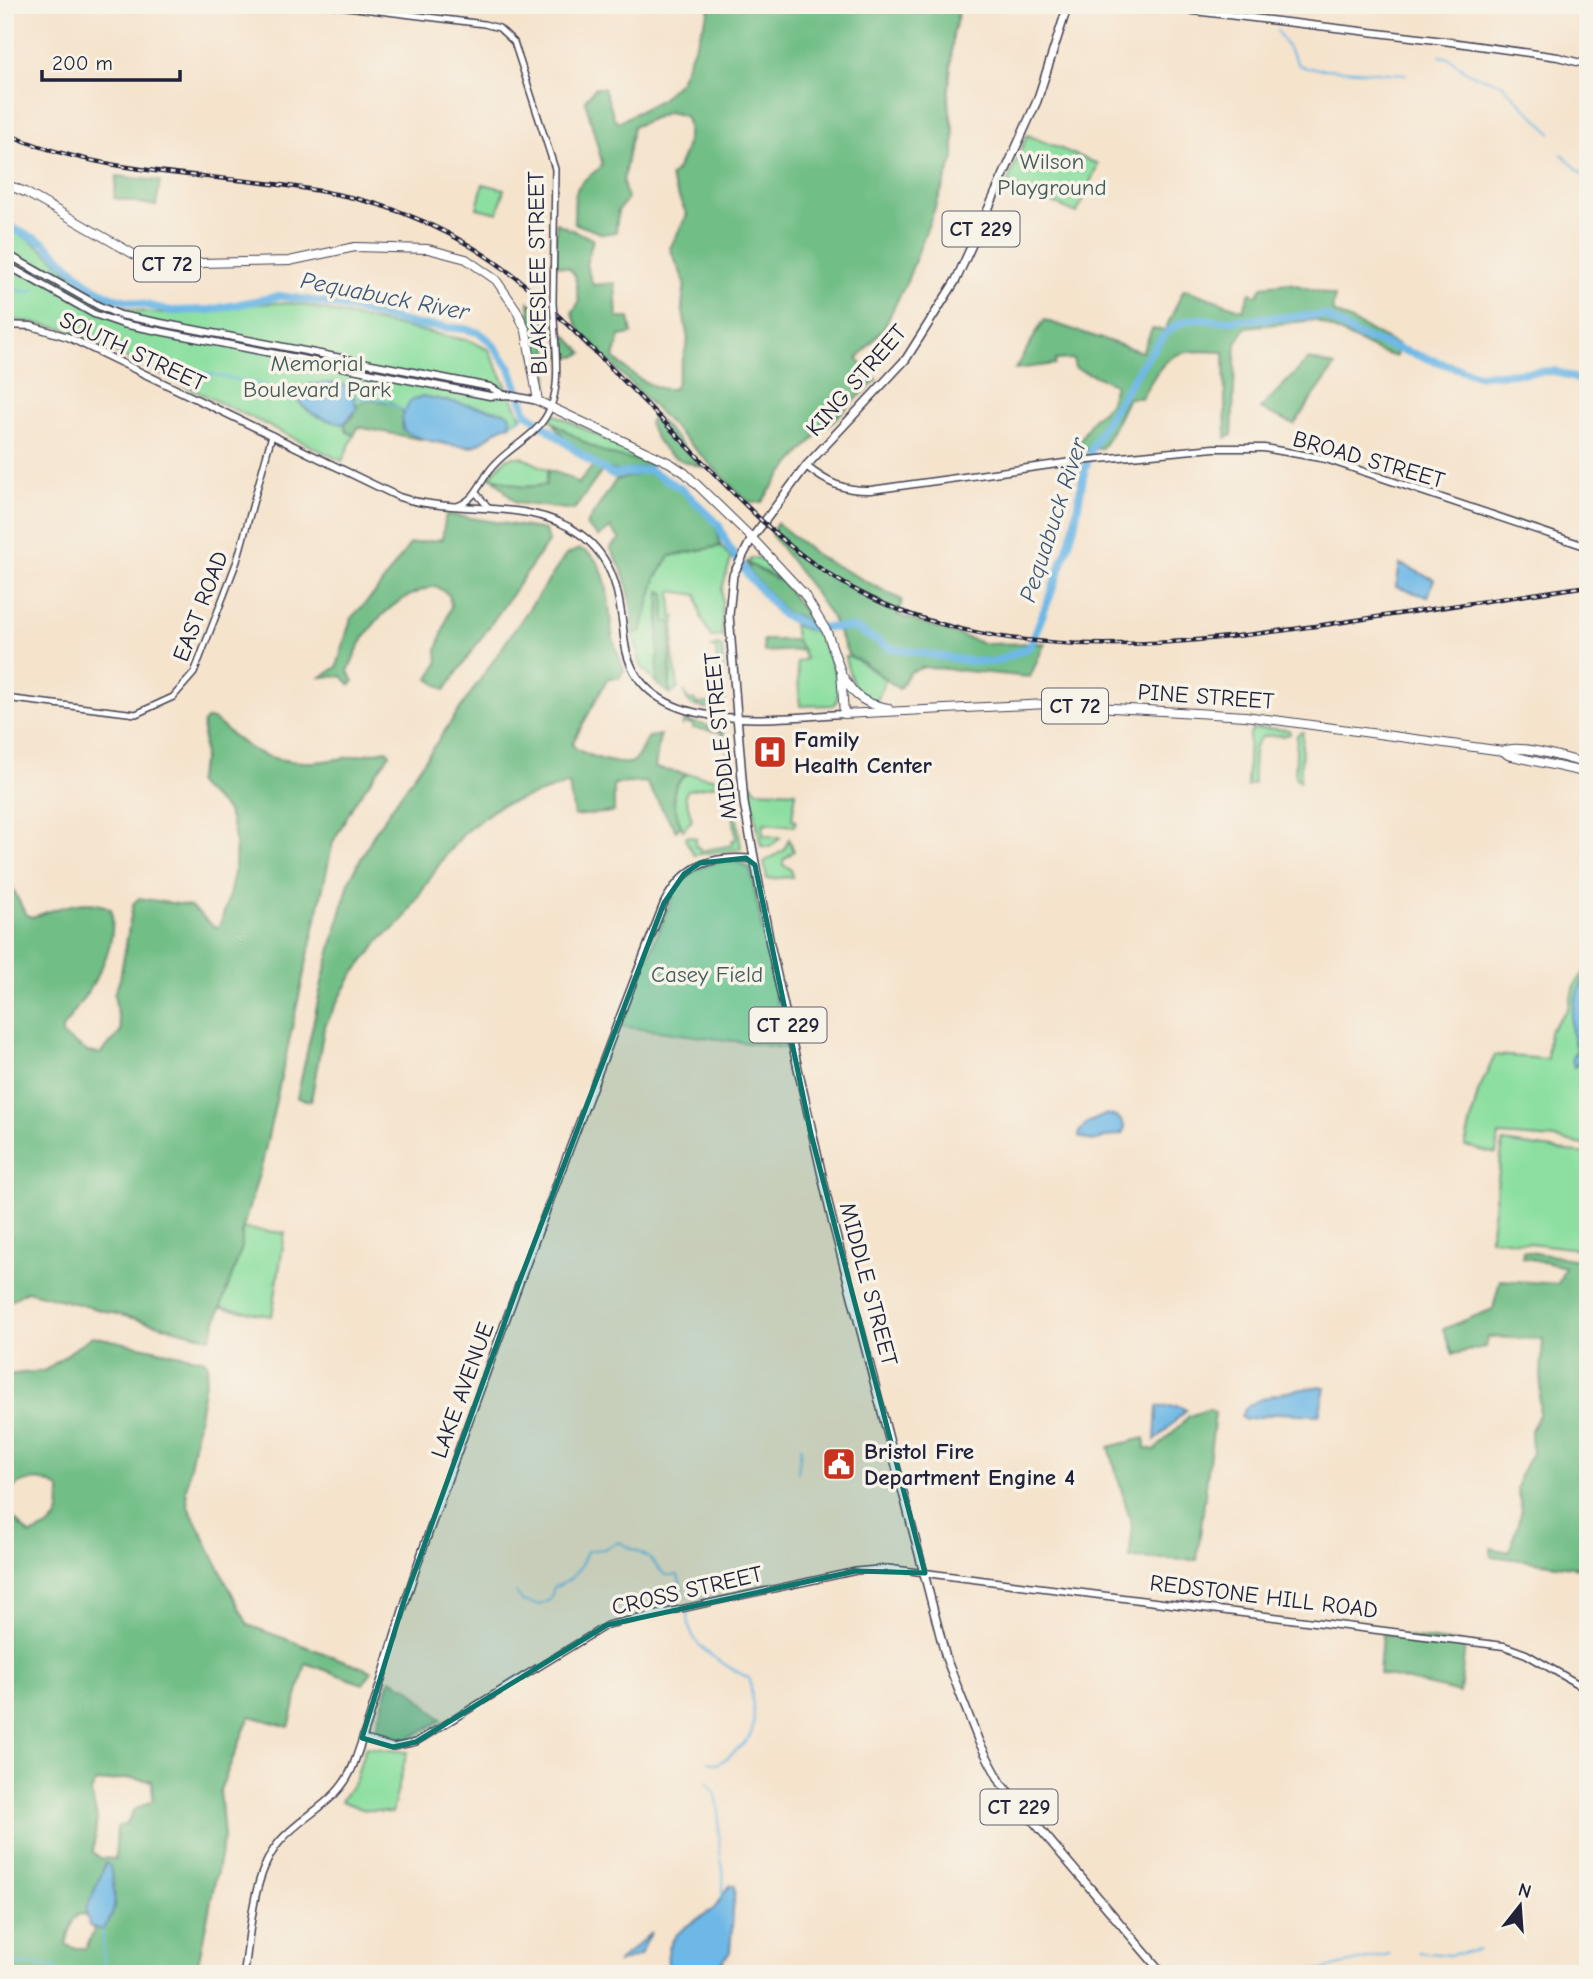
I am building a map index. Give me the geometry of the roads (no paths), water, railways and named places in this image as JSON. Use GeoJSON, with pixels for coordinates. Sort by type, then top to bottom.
{"type":"FeatureCollection","features":[{"type":"Feature","properties":{"kind":"highway","name":"CT 72"},"geometry":{"type":"LineString","coordinates":[[5,184],[25,191],[135,255],[161,264],[289,261],[355,247],[428,249],[466,259],[496,280],[519,316],[526,331],[538,401],[670,463],[685,473],[752,538],[814,609],[850,690],[866,703],[905,710]]}},
{"type":"Feature","properties":{"kind":"highway","name":"CT 72"},"geometry":{"type":"LineString","coordinates":[[841,672],[844,714]]}},
{"type":"Feature","properties":{"kind":"highway","name":"PINE STREET"},"geometry":{"type":"LineString","coordinates":[[844,714],[1046,704],[1210,714],[1503,751],[1508,755],[1588,774]]}},
{"type":"Feature","properties":{"kind":"highway","name":"PINE STREET"},"geometry":{"type":"LineString","coordinates":[[1503,751],[1509,748],[1533,751],[1588,764]]}},
{"type":"Feature","properties":{"kind":"main road","name":"KING STREET"},"geometry":{"type":"LineString","coordinates":[[752,538],[806,466],[906,359],[956,280],[1028,124],[1052,61],[1068,5]]}},
{"type":"Feature","properties":{"kind":"main road"},"geometry":{"type":"LineString","coordinates":[[1144,5],[1442,40],[1558,57],[1588,65]]}},
{"type":"Feature","properties":{"kind":"main road"},"geometry":{"type":"LineString","coordinates":[[5,253],[99,306],[120,314],[490,387],[506,395]]}},
{"type":"Feature","properties":{"kind":"main road"},"geometry":{"type":"LineString","coordinates":[[5,264],[94,314],[123,324],[483,395],[506,395],[538,401]]}},
{"type":"Feature","properties":{"kind":"main road","name":"SOUTH STREET"},"geometry":{"type":"LineString","coordinates":[[5,325],[31,326],[68,337],[399,497],[492,510]]}},
{"type":"Feature","properties":{"kind":"main road","name":"BROAD STREET"},"geometry":{"type":"LineString","coordinates":[[806,466],[834,485],[855,490],[1098,459],[1224,448],[1264,448],[1338,463],[1588,547]]}},
{"type":"Feature","properties":{"kind":"main road","name":"PINE STREET"},"geometry":{"type":"LineString","coordinates":[[492,510],[551,519],[586,539],[610,567],[617,584],[628,657],[642,680],[671,705],[707,717],[844,714]]}},
{"type":"Feature","properties":{"kind":"main road","name":"MIDDLE STREET"},"geometry":{"type":"LineString","coordinates":[[752,538],[735,568],[730,588],[729,615],[744,803],[811,1134],[953,1679],[993,1770],[1012,1798],[1163,1974]]}},
{"type":"Feature","properties":{"kind":"main road","name":"LAKE AVENUE"},"geometry":{"type":"LineString","coordinates":[[244,1974],[260,1884],[268,1859],[288,1833],[340,1789],[362,1738],[403,1604],[520,1280],[664,903],[674,886],[695,865],[718,858],[754,859]]}},
{"type":"Feature","properties":{"kind":"main road","name":"REDSTONE HILL ROAD"},"geometry":{"type":"LineString","coordinates":[[925,1573],[1504,1646],[1525,1654],[1588,1689]]}},
{"type":"Feature","properties":{"kind":"street","name":"BLAKESLEE STREET"},"geometry":{"type":"LineString","coordinates":[[331,5],[484,24],[499,29],[514,42],[555,169],[553,303],[556,384],[552,406]]}},
{"type":"Feature","properties":{"kind":"street"},"geometry":{"type":"LineString","coordinates":[[456,507],[477,494],[483,478],[495,464],[536,429],[552,406]]}},
{"type":"Feature","properties":{"kind":"street","name":"EAST ROAD"},"geometry":{"type":"LineString","coordinates":[[5,698],[132,714],[154,708],[179,692],[200,660],[234,569],[272,435]]}},
{"type":"Feature","properties":{"kind":"street"},"geometry":{"type":"LineString","coordinates":[[477,494],[492,510]]}},
{"type":"Feature","properties":{"kind":"street","name":"CROSS STREET"},"geometry":{"type":"LineString","coordinates":[[362,1738],[393,1747],[416,1742],[607,1625],[856,1571],[888,1568],[925,1573]]}},
{"type":"Feature","properties":{"kind":"water"},"geometry":{"type":"Polygon","coordinates":[[[334,383],[351,387],[357,409],[344,424],[314,414],[301,405],[295,392],[310,384],[334,383]]]}},
{"type":"Feature","properties":{"kind":"water"},"geometry":{"type":"Polygon","coordinates":[[[422,396],[504,412],[510,415],[511,425],[472,446],[440,443],[418,437],[403,430],[402,418],[410,401],[422,396]]]}},
{"type":"Feature","properties":{"kind":"water"},"geometry":{"type":"Polygon","coordinates":[[[1400,564],[1434,579],[1428,597],[1396,587],[1400,564]]]}},
{"type":"Feature","properties":{"kind":"water"},"geometry":{"type":"Polygon","coordinates":[[[1588,971],[1588,1054],[1574,1067],[1572,1058],[1577,1050],[1572,1030],[1573,1010],[1588,971]]]}},
{"type":"Feature","properties":{"kind":"water"},"geometry":{"type":"Polygon","coordinates":[[[1107,1114],[1119,1118],[1125,1127],[1122,1134],[1092,1141],[1079,1137],[1079,1132],[1087,1123],[1107,1114]]]}},
{"type":"Feature","properties":{"kind":"water"},"geometry":{"type":"Polygon","coordinates":[[[1321,1386],[1325,1388],[1319,1415],[1279,1413],[1245,1420],[1241,1417],[1252,1403],[1321,1386]]]}},
{"type":"Feature","properties":{"kind":"water"},"geometry":{"type":"Polygon","coordinates":[[[1179,1406],[1186,1410],[1155,1441],[1157,1407],[1179,1406]]]}},
{"type":"Feature","properties":{"kind":"water"},"geometry":{"type":"Polygon","coordinates":[[[106,1863],[110,1866],[115,1899],[112,1914],[103,1930],[89,1926],[86,1910],[106,1863]]]}},
{"type":"Feature","properties":{"kind":"water"},"geometry":{"type":"Polygon","coordinates":[[[732,1885],[735,1886],[730,1952],[713,1974],[676,1974],[669,1970],[669,1948],[673,1940],[686,1926],[715,1907],[732,1885]]]}},
{"type":"Feature","properties":{"kind":"water"},"geometry":{"type":"Polygon","coordinates":[[[651,1933],[640,1955],[618,1963],[619,1961],[651,1933]]]}},
{"type":"Feature","properties":{"kind":"waterway"},"geometry":{"type":"LineString","coordinates":[[1253,5],[1257,12]]}},
{"type":"Feature","properties":{"kind":"waterway"},"geometry":{"type":"LineString","coordinates":[[1277,31],[1299,65],[1307,68],[1406,74]]}},
{"type":"Feature","properties":{"kind":"waterway"},"geometry":{"type":"LineString","coordinates":[[1440,56],[1449,58],[1468,73],[1502,84],[1551,133]]}},
{"type":"Feature","properties":{"kind":"waterway"},"geometry":{"type":"LineString","coordinates":[[1562,154],[1588,180]]}},
{"type":"Feature","properties":{"kind":"waterway","name":"Pequabuck River"},"geometry":{"type":"LineString","coordinates":[[5,225],[44,243],[88,284],[111,297],[171,311],[210,310],[280,296],[326,303],[417,325],[480,333],[491,342],[510,368],[526,412],[591,462],[613,475],[649,470],[682,489],[718,524],[728,546],[748,575],[783,615],[811,627],[854,628],[890,648],[969,661],[994,662],[1030,647],[1070,541],[1083,477],[1092,449],[1141,367],[1163,337],[1182,323],[1198,319],[1216,321],[1324,315],[1356,335],[1478,375],[1554,371],[1588,383]]}},
{"type":"Feature","properties":{"kind":"waterway"},"geometry":{"type":"LineString","coordinates":[[52,270],[64,262]]}},
{"type":"Feature","properties":{"kind":"waterway"},"geometry":{"type":"LineString","coordinates":[[5,289],[31,292],[36,288]]}},
{"type":"Feature","properties":{"kind":"waterway"},"geometry":{"type":"LineString","coordinates":[[192,370],[295,392]]}},
{"type":"Feature","properties":{"kind":"waterway"},"geometry":{"type":"LineString","coordinates":[[356,398],[385,400],[406,412]]}},
{"type":"Feature","properties":{"kind":"waterway"},"geometry":{"type":"LineString","coordinates":[[512,423],[528,414]]}},
{"type":"Feature","properties":{"kind":"waterway"},"geometry":{"type":"LineString","coordinates":[[798,1472],[801,1447]]}},
{"type":"Feature","properties":{"kind":"waterway"},"geometry":{"type":"LineString","coordinates":[[516,1592],[522,1601],[539,1605],[550,1600],[554,1587],[575,1574],[587,1551],[604,1549],[619,1542],[648,1557],[665,1575],[678,1575],[684,1596]]}},
{"type":"Feature","properties":{"kind":"waterway"},"geometry":{"type":"LineString","coordinates":[[688,1612],[689,1625],[700,1645],[718,1661],[750,1679],[753,1728],[743,1745],[733,1753],[718,1764],[709,1762]]}},
{"type":"Feature","properties":{"kind":"waterway"},"geometry":{"type":"LineString","coordinates":[[707,1782],[718,1802],[722,1896]]}},
{"type":"Feature","properties":{"kind":"waterway"},"geometry":{"type":"LineString","coordinates":[[5,1922],[12,1925],[13,1963],[46,1965],[65,1974]]}},
{"type":"Feature","properties":{"kind":"waterway"},"geometry":{"type":"LineString","coordinates":[[103,1930],[104,1974]]}},
{"type":"Feature","properties":{"kind":"waterway"},"geometry":{"type":"LineString","coordinates":[[1419,1952],[1449,1955],[1479,1950]]}},
{"type":"Feature","properties":{"kind":"waterway"},"geometry":{"type":"LineString","coordinates":[[1302,1974],[1389,1954]]}},
{"type":"Feature","properties":{"kind":"railway"},"geometry":{"type":"LineString","coordinates":[[5,133],[48,149],[91,160],[178,174],[310,189],[354,198],[378,204],[448,233],[512,274],[531,290],[753,512],[798,552],[875,600],[939,624],[1007,638],[1077,644],[1148,643],[1289,630],[1588,586]]}},
{"type":"Feature","properties":{"kind":"place","name":"Family Health Center"},"geometry":{"type":"Point","coordinates":[770,752]}},
{"type":"Feature","properties":{"kind":"place","name":"Bristol Fire Department Engine 4"},"geometry":{"type":"Point","coordinates":[839,1464]}},
{"type":"Feature","properties":{"kind":"park label","name":"Wilson Playground"},"geometry":{"type":"Point","coordinates":[1052,174]}},
{"type":"Feature","properties":{"kind":"park label","name":"Memorial Boulevard Park"},"geometry":{"type":"Point","coordinates":[317,376]}},
{"type":"Feature","properties":{"kind":"park label","name":"Casey Field"},"geometry":{"type":"Point","coordinates":[707,974]}}]}
